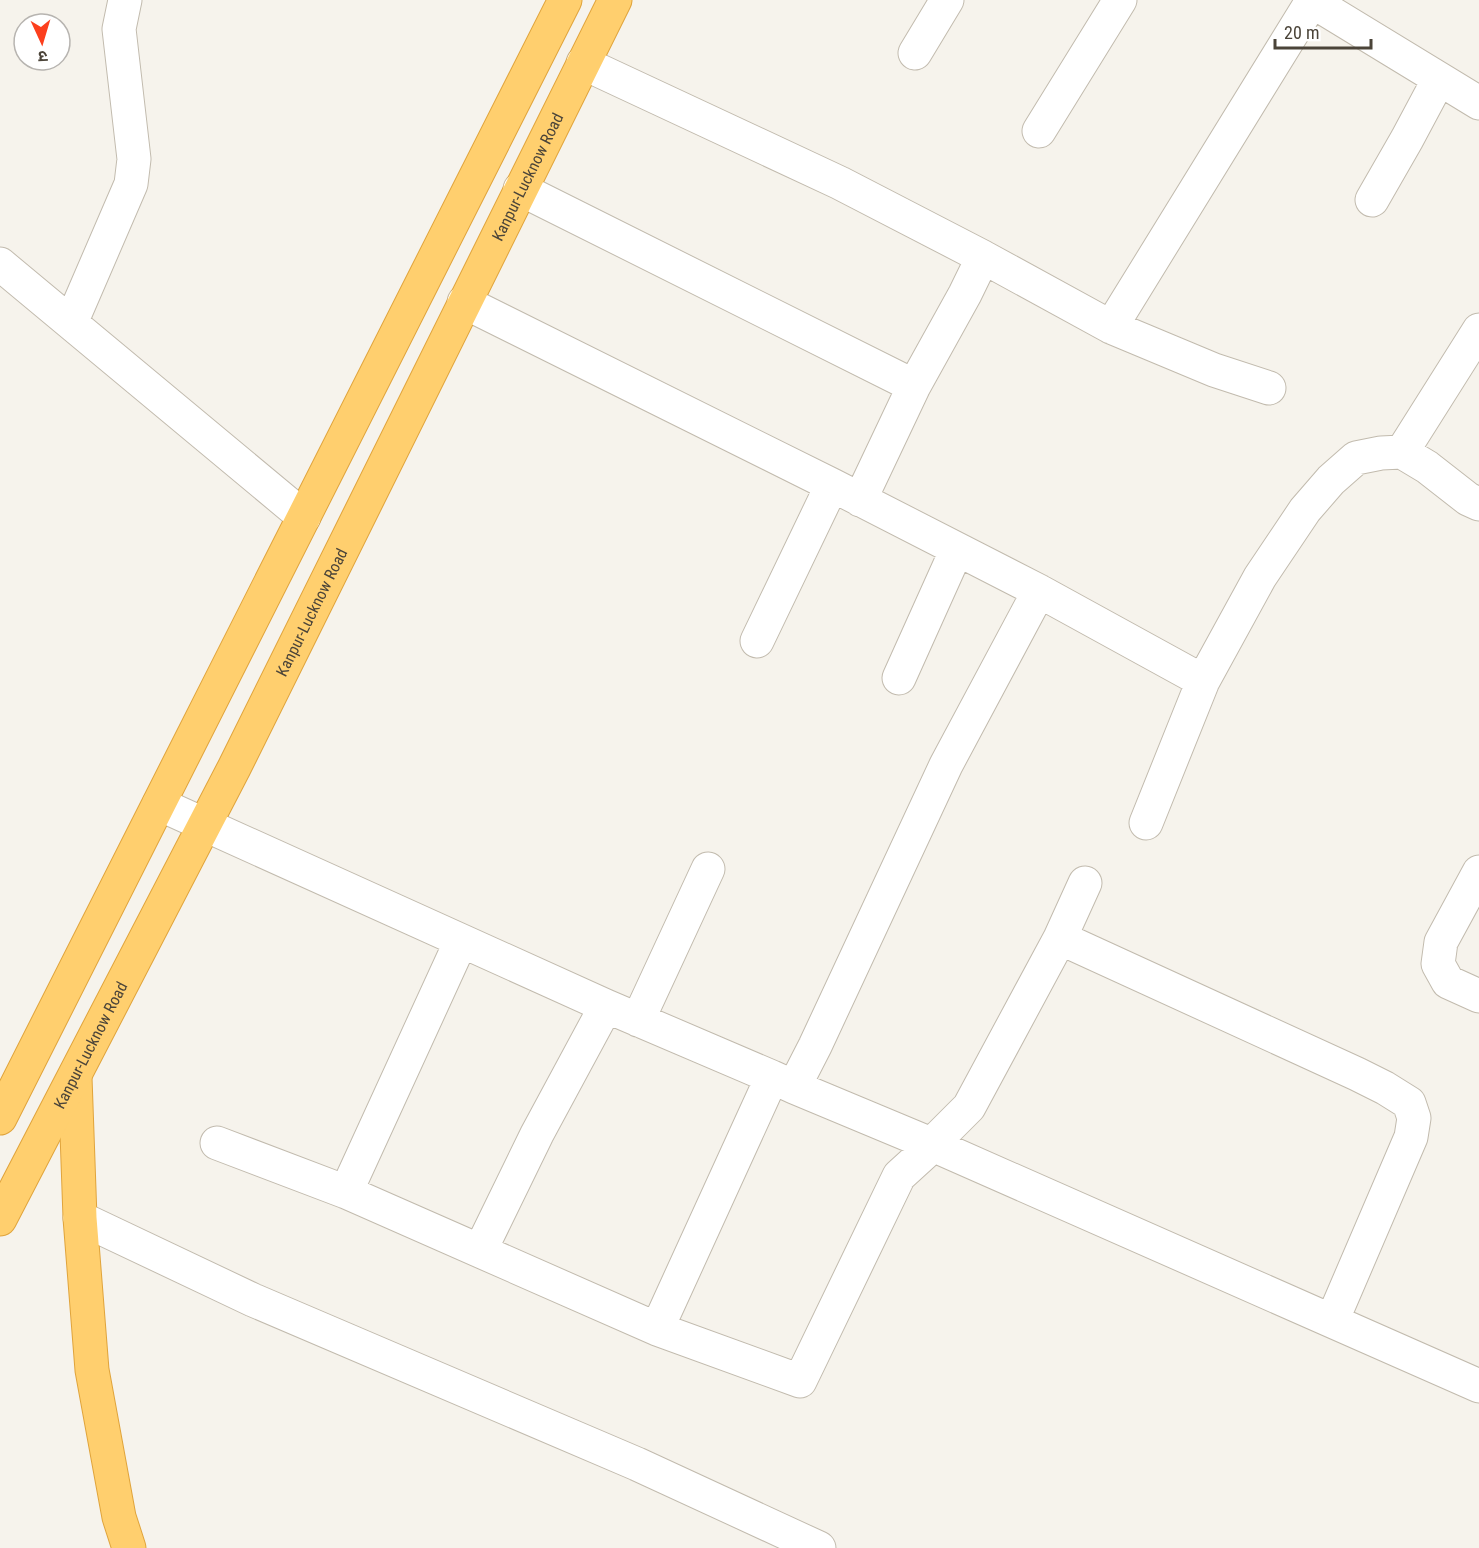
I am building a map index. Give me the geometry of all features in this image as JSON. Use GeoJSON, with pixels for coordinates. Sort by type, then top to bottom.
{"type":"FeatureCollection","features":[{"type":"Feature","properties":{"kind":"highway"},"geometry":{"type":"LineString","coordinates":[[0,1118],[565,0]]}},
{"type":"Feature","properties":{"kind":"highway","name":"Kanpur-Lucknow Road"},"geometry":{"type":"LineString","coordinates":[[0,1219],[239,757],[615,0]]}},
{"type":"Feature","properties":{"kind":"highway"},"geometry":{"type":"LineString","coordinates":[[74,1075],[80,1218],[92,1370],[119,1517],[129,1548]]}},
{"type":"Feature","properties":{"kind":"street"},"geometry":{"type":"LineString","coordinates":[[71,323],[131,184],[134,159],[118,29],[125,0]]}},
{"type":"Feature","properties":{"kind":"street"},"geometry":{"type":"LineString","coordinates":[[915,53],[947,0]]}},
{"type":"Feature","properties":{"kind":"street"},"geometry":{"type":"LineString","coordinates":[[1039,131],[1120,0]]}},
{"type":"Feature","properties":{"kind":"street"},"geometry":{"type":"LineString","coordinates":[[1111,327],[1311,1],[1479,103]]}},
{"type":"Feature","properties":{"kind":"street"},"geometry":{"type":"LineString","coordinates":[[583,63],[840,183],[1111,327],[1214,370],[1269,387]]}},
{"type":"Feature","properties":{"kind":"street"},"geometry":{"type":"LineString","coordinates":[[1372,200],[1439,79]]}},
{"type":"Feature","properties":{"kind":"street"},"geometry":{"type":"LineString","coordinates":[[520,189],[914,386]]}},
{"type":"Feature","properties":{"kind":"street"},"geometry":{"type":"LineString","coordinates":[[757,640],[846,492],[914,386],[983,257]]}},
{"type":"Feature","properties":{"kind":"street"},"geometry":{"type":"LineString","coordinates":[[0,264],[304,517]]}},
{"type":"Feature","properties":{"kind":"street"},"geometry":{"type":"LineString","coordinates":[[464,302],[846,492],[1039,591],[1203,681]]}},
{"type":"Feature","properties":{"kind":"street"},"geometry":{"type":"LineString","coordinates":[[1402,452],[1479,330]]}},
{"type":"Feature","properties":{"kind":"street"},"geometry":{"type":"LineString","coordinates":[[1146,823],[1203,681],[1260,577],[1305,510],[1331,480],[1356,458],[1402,452],[1427,467],[1468,499],[1479,504]]}},
{"type":"Feature","properties":{"kind":"street"},"geometry":{"type":"LineString","coordinates":[[899,678],[957,549]]}},
{"type":"Feature","properties":{"kind":"street"},"geometry":{"type":"LineString","coordinates":[[657,1329],[783,1082],[820,1036],[946,765],[1039,591]]}},
{"type":"Feature","properties":{"kind":"street"},"geometry":{"type":"LineString","coordinates":[[159,804],[638,1020],[933,1145],[1332,1321],[1477,1380]]}},
{"type":"Feature","properties":{"kind":"street"},"geometry":{"type":"LineString","coordinates":[[638,1020],[708,869]]}},
{"type":"Feature","properties":{"kind":"street"},"geometry":{"type":"LineString","coordinates":[[1479,872],[1441,942],[1438,964],[1448,982],[1479,996]]}},
{"type":"Feature","properties":{"kind":"street"},"geometry":{"type":"LineString","coordinates":[[217,1143],[346,1192],[657,1329],[800,1381],[899,1176],[969,1107],[1060,938],[1084,883]]}},
{"type":"Feature","properties":{"kind":"street"},"geometry":{"type":"LineString","coordinates":[[1060,938],[1357,1074],[1409,1103],[1414,1118],[1411,1137],[1332,1321]]}},
{"type":"Feature","properties":{"kind":"street"},"geometry":{"type":"LineString","coordinates":[[346,1192],[461,940]]}},
{"type":"Feature","properties":{"kind":"street"},"geometry":{"type":"LineString","coordinates":[[480,1251],[537,1134],[606,1006]]}},
{"type":"Feature","properties":{"kind":"street"},"geometry":{"type":"LineString","coordinates":[[80,1218],[253,1300],[637,1464],[819,1548]]}}]}
